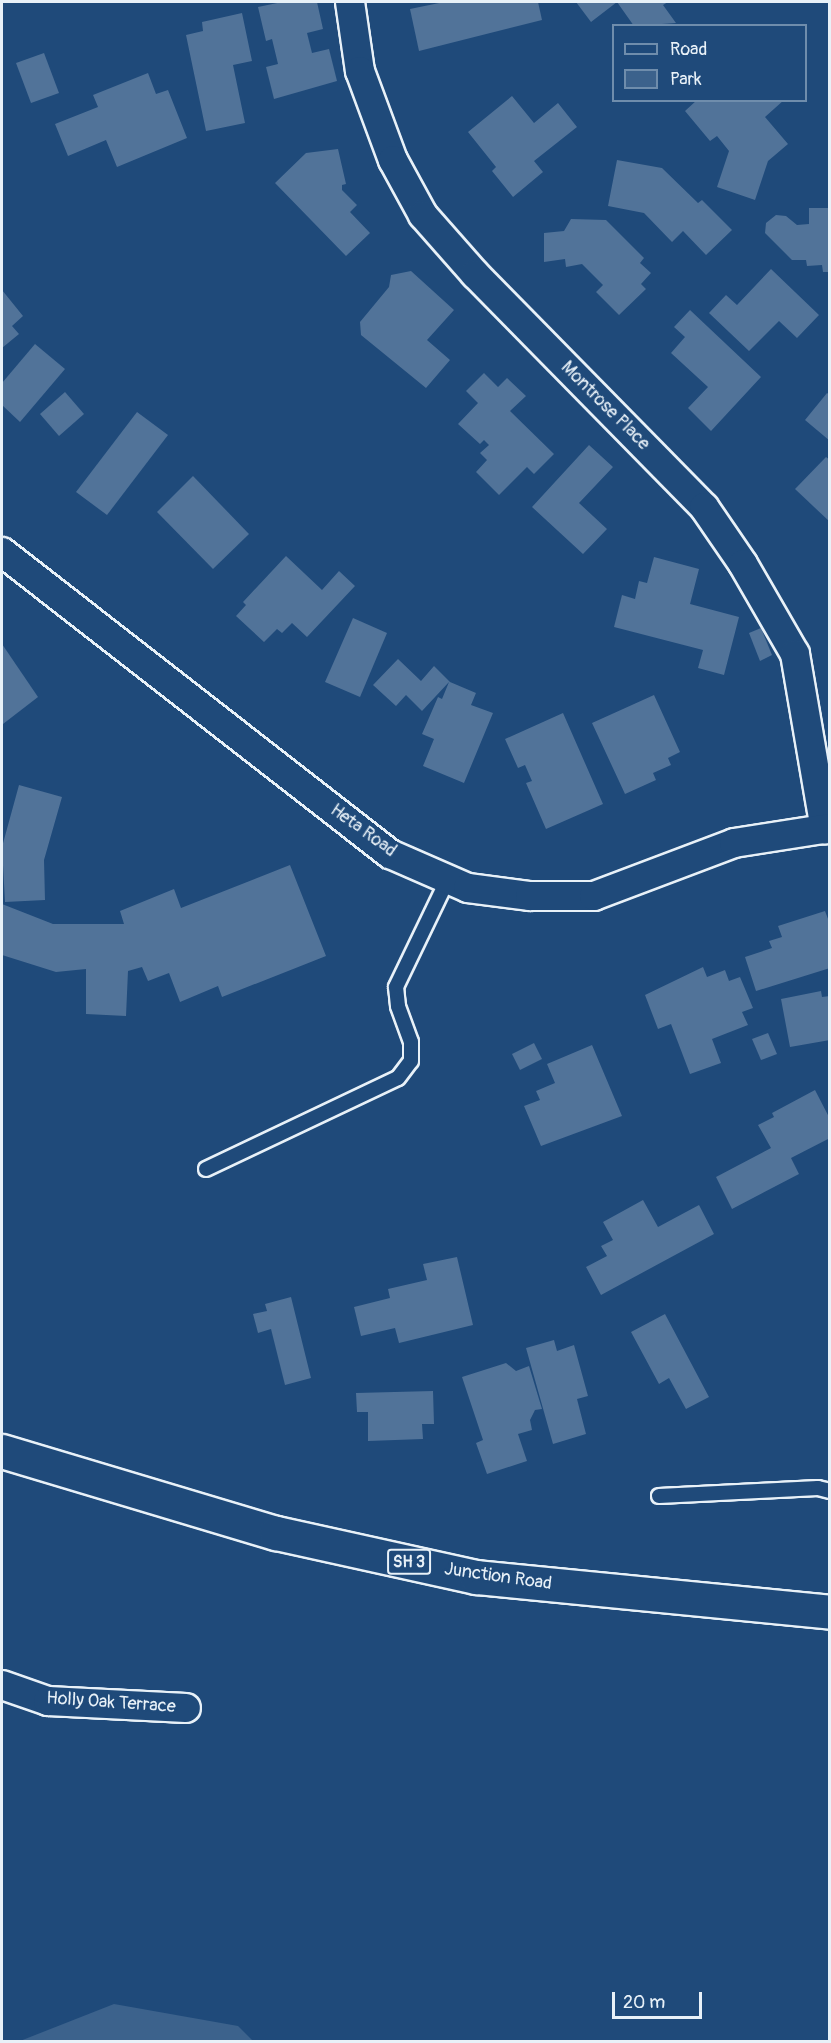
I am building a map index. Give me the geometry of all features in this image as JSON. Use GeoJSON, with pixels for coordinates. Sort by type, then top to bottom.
{"type":"FeatureCollection","features":[{"type":"Feature","properties":{"kind":"highway","name":"Junction Road"},"geometry":{"type":"LineString","coordinates":[[2,1451],[276,1533],[476,1577],[830,1611]]}},
{"type":"Feature","properties":{"kind":"street","name":"Montrose Place"},"geometry":{"type":"LineString","coordinates":[[350,2],[360,71],[393,160],[423,215],[475,274],[704,507],[743,564],[795,654],[827,829]]}},
{"type":"Feature","properties":{"kind":"street","name":"Heta Road"},"geometry":{"type":"LineString","coordinates":[[2,552],[390,854],[468,888],[530,896],[594,896],[734,843],[827,829]]}},
{"type":"Feature","properties":{"kind":"street","name":"Holly Oak Terrace"},"geometry":{"type":"LineString","coordinates":[[2,1685],[48,1701],[186,1708]]}},
{"type":"Feature","properties":{"kind":"lane"},"geometry":{"type":"LineString","coordinates":[[206,1169],[398,1078],[411,1061],[411,1042],[398,1006],[396,987],[448,879]]}},
{"type":"Feature","properties":{"kind":"lane"},"geometry":{"type":"LineString","coordinates":[[658,1496],[818,1488],[830,1491]]}},
{"type":"Feature","properties":{"kind":"green space"},"geometry":{"type":"Polygon","coordinates":[[[114,2004],[238,2026],[253,2041],[20,2041],[114,2004]]]}},
{"type":"Feature","properties":{"kind":"building"},"geometry":{"type":"Polygon","coordinates":[[[282,2],[317,2],[323,29],[307,33],[312,53],[329,49],[337,81],[274,99],[266,67],[278,64],[272,39],[266,41],[258,7],[282,2]]]}},
{"type":"Feature","properties":{"kind":"building"},"geometry":{"type":"Polygon","coordinates":[[[444,2],[538,2],[542,20],[419,51],[410,9],[444,2]]]}},
{"type":"Feature","properties":{"kind":"building"},"geometry":{"type":"Polygon","coordinates":[[[576,2],[617,2],[591,22],[576,2]]]}},
{"type":"Feature","properties":{"kind":"building"},"geometry":{"type":"Polygon","coordinates":[[[617,2],[668,2],[663,5],[676,23],[662,24],[633,24],[617,2]]]}},
{"type":"Feature","properties":{"kind":"building"},"geometry":{"type":"Polygon","coordinates":[[[242,13],[252,61],[233,65],[245,123],[206,131],[186,35],[203,31],[202,22],[242,13]]]}},
{"type":"Feature","properties":{"kind":"building"},"geometry":{"type":"Polygon","coordinates":[[[44,53],[59,93],[31,103],[16,63],[44,53]]]}},
{"type":"Feature","properties":{"kind":"building"},"geometry":{"type":"Polygon","coordinates":[[[148,73],[156,94],[168,90],[187,138],[117,167],[106,140],[68,156],[55,124],[98,107],[93,95],[148,73]]]}},
{"type":"Feature","properties":{"kind":"building"},"geometry":{"type":"Polygon","coordinates":[[[512,96],[534,123],[558,103],[577,127],[534,161],[543,172],[513,197],[492,171],[496,167],[468,132],[512,96]]]}},
{"type":"Feature","properties":{"kind":"building"},"geometry":{"type":"Polygon","coordinates":[[[695,102],[782,102],[765,117],[788,144],[768,161],[755,200],[717,187],[729,151],[717,136],[710,141],[685,111],[695,102]]]}},
{"type":"Feature","properties":{"kind":"building"},"geometry":{"type":"Polygon","coordinates":[[[338,149],[346,184],[342,185],[342,190],[357,205],[350,212],[370,233],[346,256],[275,183],[306,153],[338,149]]]}},
{"type":"Feature","properties":{"kind":"building"},"geometry":{"type":"Polygon","coordinates":[[[617,160],[662,168],[698,203],[702,200],[732,230],[706,255],[683,231],[672,242],[644,213],[608,206],[617,160]]]}},
{"type":"Feature","properties":{"kind":"building"},"geometry":{"type":"Polygon","coordinates":[[[809,208],[830,208],[830,272],[823,272],[822,265],[807,266],[806,260],[792,260],[765,233],[766,223],[776,215],[786,216],[797,225],[809,224],[809,208]]]}},
{"type":"Feature","properties":{"kind":"building"},"geometry":{"type":"Polygon","coordinates":[[[571,219],[606,220],[644,258],[640,263],[651,273],[641,284],[646,289],[619,315],[596,292],[603,285],[582,264],[566,267],[565,259],[544,262],[544,233],[564,231],[571,219]]]}},
{"type":"Feature","properties":{"kind":"building"},"geometry":{"type":"Polygon","coordinates":[[[771,269],[819,315],[797,338],[779,321],[749,351],[709,313],[726,295],[737,305],[771,269]]]}},
{"type":"Feature","properties":{"kind":"building"},"geometry":{"type":"Polygon","coordinates":[[[411,271],[454,310],[427,340],[450,360],[426,388],[361,335],[360,322],[389,287],[391,275],[411,271]]]}},
{"type":"Feature","properties":{"kind":"building"},"geometry":{"type":"Polygon","coordinates":[[[2,290],[23,316],[12,326],[19,334],[2,348],[2,290]]]}},
{"type":"Feature","properties":{"kind":"building"},"geometry":{"type":"Polygon","coordinates":[[[690,310],[761,377],[711,431],[688,408],[708,387],[671,353],[685,337],[674,327],[690,310]]]}},
{"type":"Feature","properties":{"kind":"building"},"geometry":{"type":"Polygon","coordinates":[[[35,344],[65,369],[20,422],[2,405],[2,383],[35,344]]]}},
{"type":"Feature","properties":{"kind":"building"},"geometry":{"type":"Polygon","coordinates":[[[484,373],[498,387],[507,378],[526,396],[510,411],[554,454],[534,474],[527,467],[499,495],[476,472],[487,460],[480,453],[489,445],[484,440],[480,444],[458,424],[478,403],[466,391],[484,373]]]}},
{"type":"Feature","properties":{"kind":"building"},"geometry":{"type":"Polygon","coordinates":[[[65,392],[84,414],[59,436],[40,414],[65,392]]]}},
{"type":"Feature","properties":{"kind":"building"},"geometry":{"type":"Polygon","coordinates":[[[827,393],[830,395],[830,441],[805,420],[827,393]]]}},
{"type":"Feature","properties":{"kind":"building"},"geometry":{"type":"Polygon","coordinates":[[[137,412],[168,435],[107,515],[76,492],[137,412]]]}},
{"type":"Feature","properties":{"kind":"building"},"geometry":{"type":"Polygon","coordinates":[[[589,445],[613,467],[579,503],[607,529],[583,554],[532,507],[589,445]]]}},
{"type":"Feature","properties":{"kind":"building"},"geometry":{"type":"Polygon","coordinates":[[[826,457],[830,460],[830,522],[795,489],[826,457]]]}},
{"type":"Feature","properties":{"kind":"building"},"geometry":{"type":"Polygon","coordinates":[[[193,476],[249,534],[213,569],[157,512],[193,476]]]}},
{"type":"Feature","properties":{"kind":"building"},"geometry":{"type":"Polygon","coordinates":[[[286,556],[322,590],[339,571],[355,586],[307,637],[292,623],[282,633],[277,629],[264,642],[236,616],[246,605],[243,602],[286,556]]]}},
{"type":"Feature","properties":{"kind":"building"},"geometry":{"type":"Polygon","coordinates":[[[654,557],[699,569],[690,604],[739,617],[724,675],[698,668],[703,650],[614,627],[622,595],[635,599],[639,581],[647,583],[654,557]]]}},
{"type":"Feature","properties":{"kind":"building"},"geometry":{"type":"Polygon","coordinates":[[[353,618],[387,633],[360,697],[325,682],[353,618]]]}},
{"type":"Feature","properties":{"kind":"building"},"geometry":{"type":"Polygon","coordinates":[[[761,628],[772,655],[760,661],[749,633],[761,628]]]}},
{"type":"Feature","properties":{"kind":"building"},"geometry":{"type":"Polygon","coordinates":[[[2,644],[38,697],[3,724],[2,722],[2,644]]]}},
{"type":"Feature","properties":{"kind":"building"},"geometry":{"type":"Polygon","coordinates":[[[398,659],[421,681],[434,666],[450,682],[476,693],[471,705],[493,713],[464,783],[423,766],[434,739],[422,734],[438,697],[442,699],[449,682],[422,711],[406,695],[396,706],[373,685],[398,659]]]}},
{"type":"Feature","properties":{"kind":"building"},"geometry":{"type":"Polygon","coordinates":[[[654,695],[680,752],[668,758],[671,765],[653,773],[656,780],[625,794],[592,723],[654,695]]]}},
{"type":"Feature","properties":{"kind":"building"},"geometry":{"type":"Polygon","coordinates":[[[563,713],[603,804],[546,829],[526,783],[532,781],[525,765],[518,768],[505,739],[563,713]]]}},
{"type":"Feature","properties":{"kind":"building"},"geometry":{"type":"Polygon","coordinates":[[[19,785],[62,797],[44,860],[45,900],[5,902],[2,847],[19,785]]]}},
{"type":"Feature","properties":{"kind":"building"},"geometry":{"type":"Polygon","coordinates":[[[290,865],[326,956],[222,997],[218,986],[180,1002],[169,973],[148,981],[142,967],[128,971],[126,1016],[86,1014],[86,969],[56,972],[2,955],[2,904],[53,924],[124,924],[120,911],[174,889],[181,908],[290,865]]]}},
{"type":"Feature","properties":{"kind":"building"},"geometry":{"type":"Polygon","coordinates":[[[825,911],[830,924],[830,968],[756,991],[745,957],[772,948],[769,941],[782,937],[778,926],[825,911]]]}},
{"type":"Feature","properties":{"kind":"building"},"geometry":{"type":"Polygon","coordinates":[[[703,967],[707,977],[725,970],[729,981],[740,977],[753,1008],[742,1012],[748,1025],[712,1039],[721,1063],[690,1074],[671,1024],[658,1029],[645,995],[703,967]]]}},
{"type":"Feature","properties":{"kind":"building"},"geometry":{"type":"Polygon","coordinates":[[[821,991],[822,997],[830,996],[830,1040],[790,1047],[781,999],[821,991]]]}},
{"type":"Feature","properties":{"kind":"building"},"geometry":{"type":"Polygon","coordinates":[[[768,1033],[777,1054],[761,1060],[752,1039],[768,1033]]]}},
{"type":"Feature","properties":{"kind":"building"},"geometry":{"type":"Polygon","coordinates":[[[534,1043],[542,1059],[520,1070],[512,1054],[534,1043]]]}},
{"type":"Feature","properties":{"kind":"building"},"geometry":{"type":"Polygon","coordinates":[[[592,1045],[622,1116],[541,1146],[524,1106],[540,1100],[536,1091],[555,1083],[547,1064],[592,1045]]]}},
{"type":"Feature","properties":{"kind":"building"},"geometry":{"type":"Polygon","coordinates":[[[815,1090],[830,1119],[830,1138],[791,1158],[799,1174],[732,1209],[716,1177],[771,1148],[758,1125],[774,1117],[772,1113],[815,1090]]]}},
{"type":"Feature","properties":{"kind":"building"},"geometry":{"type":"Polygon","coordinates":[[[643,1200],[658,1227],[699,1205],[714,1234],[601,1295],[586,1267],[607,1256],[601,1246],[613,1240],[603,1222],[643,1200]]]}},
{"type":"Feature","properties":{"kind":"building"},"geometry":{"type":"Polygon","coordinates":[[[457,1257],[473,1325],[399,1343],[395,1328],[361,1336],[354,1307],[390,1298],[388,1289],[427,1280],[423,1264],[457,1257]]]}},
{"type":"Feature","properties":{"kind":"building"},"geometry":{"type":"Polygon","coordinates":[[[291,1297],[311,1378],[285,1385],[271,1329],[258,1333],[253,1314],[267,1311],[265,1304],[291,1297]]]}},
{"type":"Feature","properties":{"kind":"building"},"geometry":{"type":"Polygon","coordinates":[[[665,1314],[709,1397],[686,1409],[669,1378],[659,1384],[631,1332],[665,1314]]]}},
{"type":"Feature","properties":{"kind":"building"},"geometry":{"type":"Polygon","coordinates":[[[554,1340],[557,1351],[574,1345],[588,1396],[577,1399],[586,1434],[553,1444],[526,1348],[554,1340]]]}},
{"type":"Feature","properties":{"kind":"building"},"geometry":{"type":"Polygon","coordinates":[[[506,1363],[516,1371],[529,1366],[542,1409],[535,1410],[530,1420],[532,1430],[518,1434],[527,1461],[487,1474],[476,1443],[483,1440],[462,1377],[506,1363]]]}},
{"type":"Feature","properties":{"kind":"building"},"geometry":{"type":"Polygon","coordinates":[[[433,1391],[434,1424],[422,1424],[423,1439],[368,1441],[368,1412],[357,1412],[356,1393],[433,1391]]]}}]}
